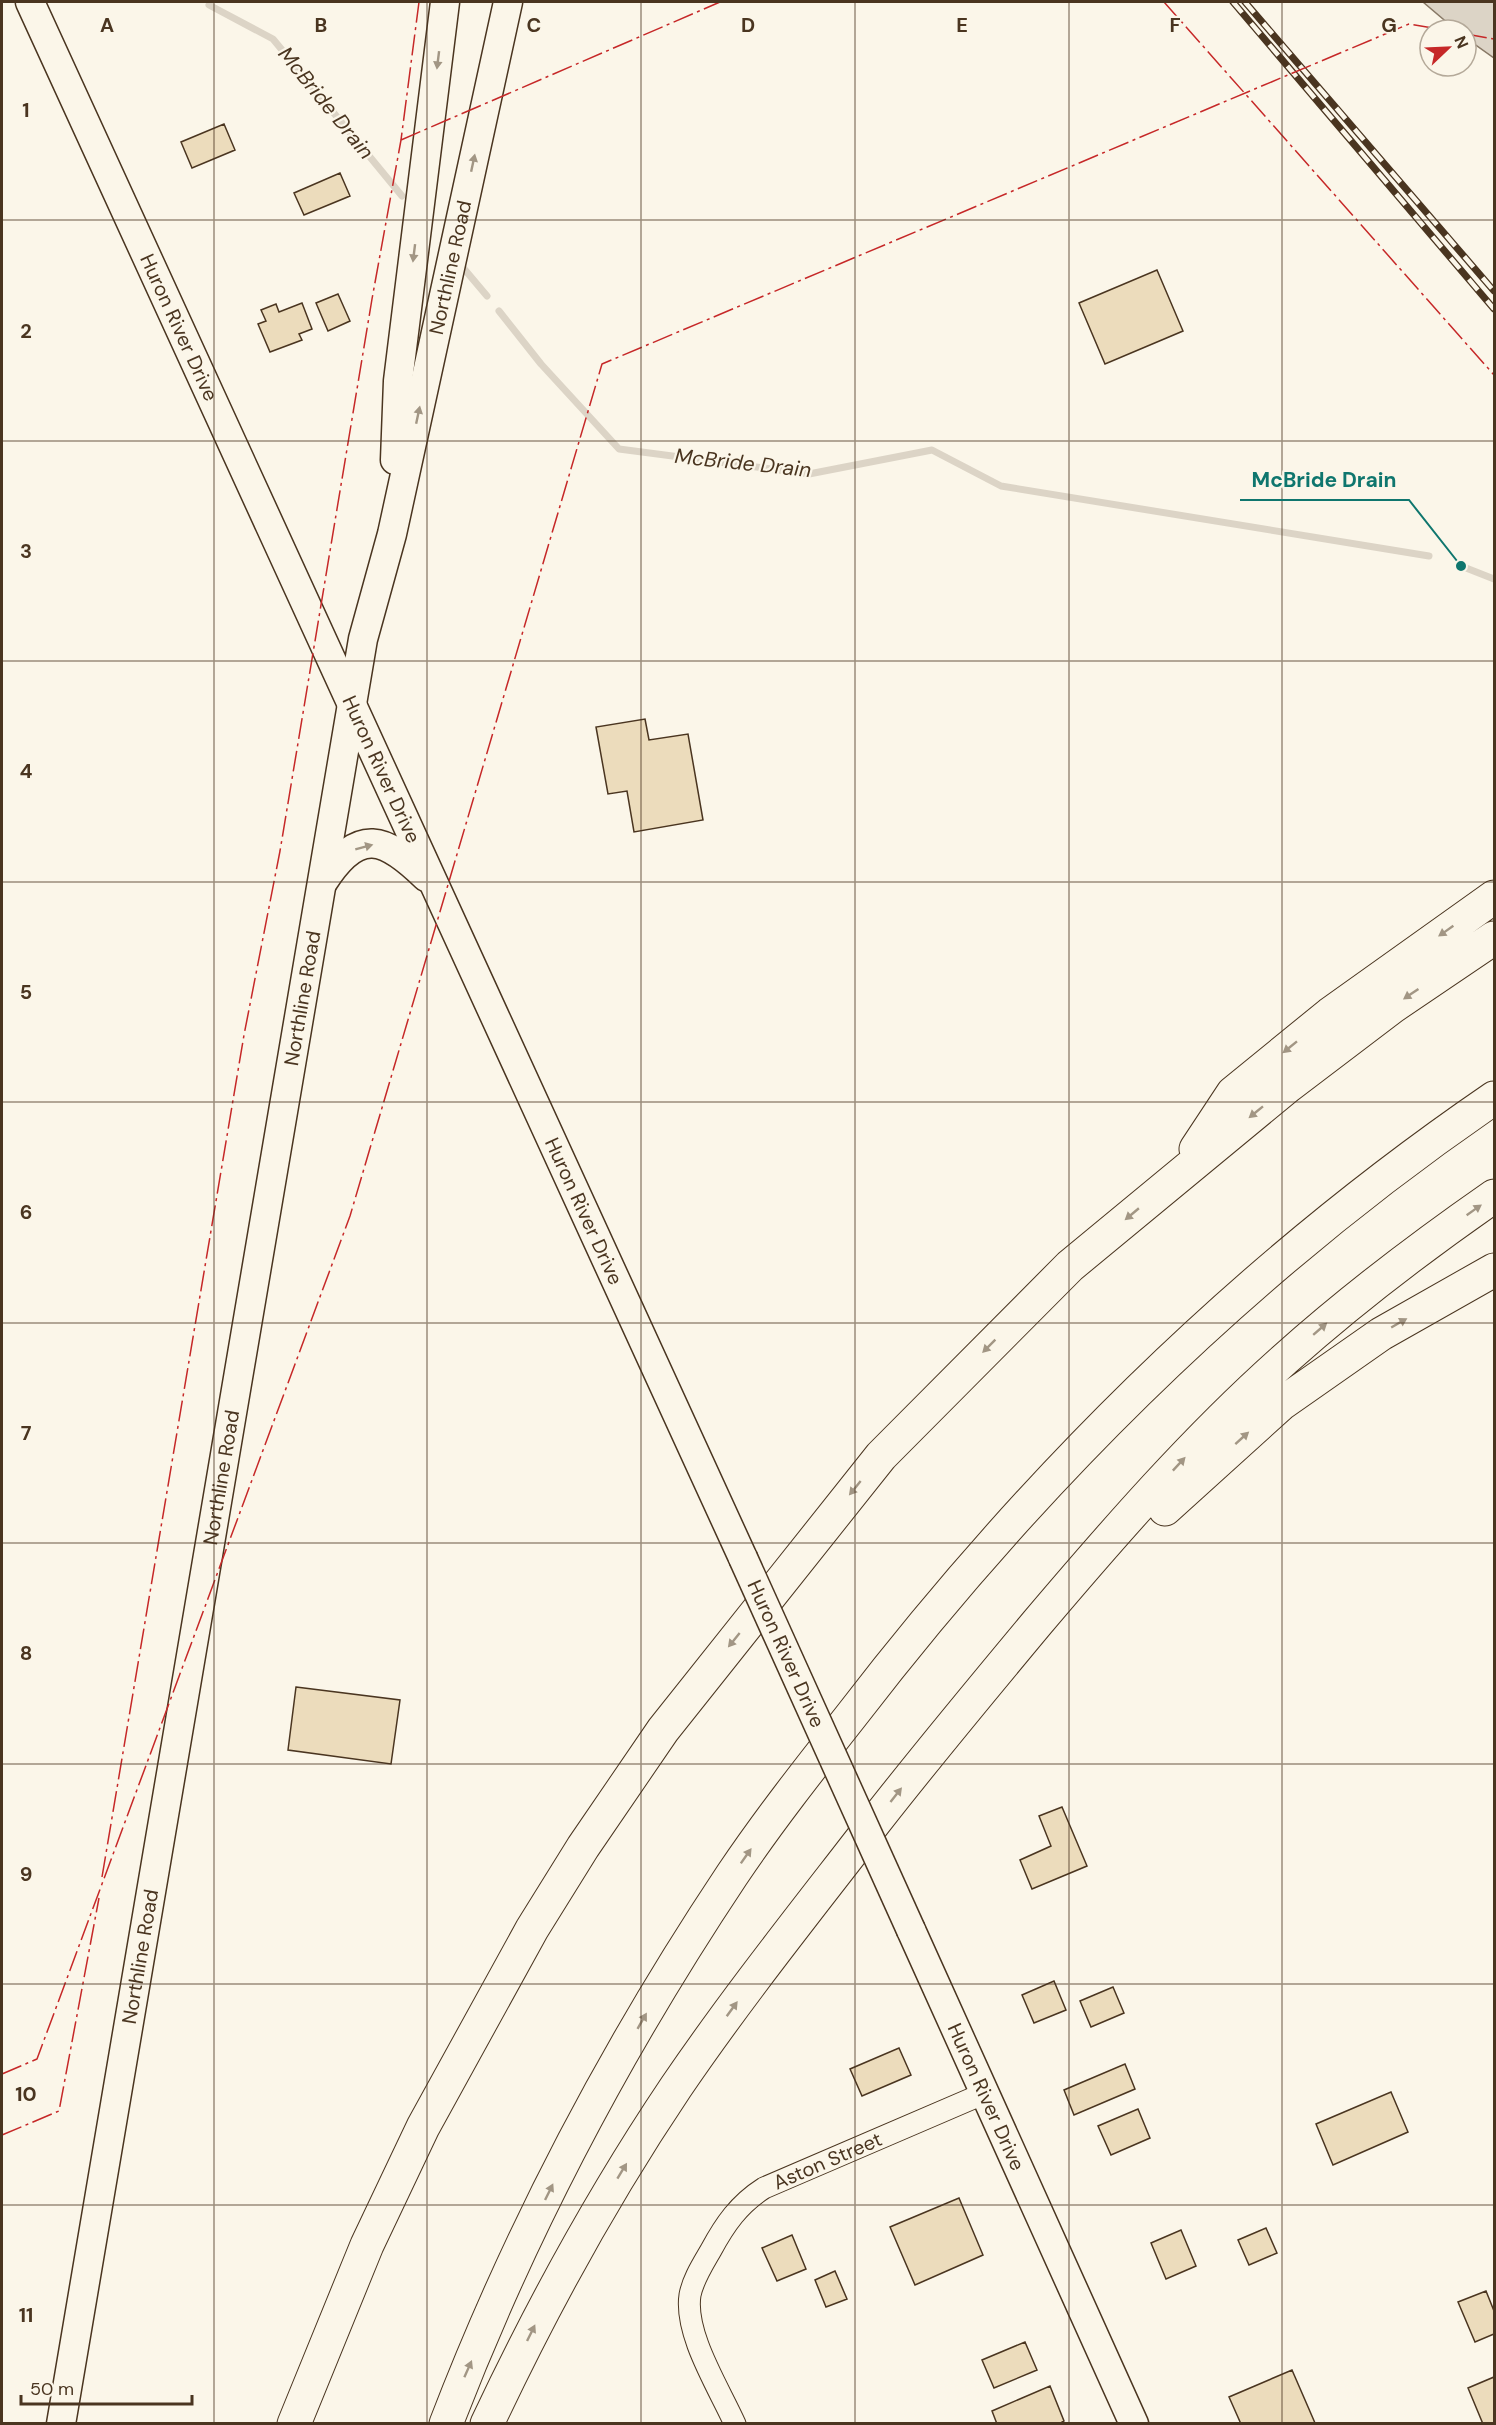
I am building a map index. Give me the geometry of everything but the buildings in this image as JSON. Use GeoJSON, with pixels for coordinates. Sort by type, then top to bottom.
{"type":"FeatureCollection","features":[{"type":"Feature","properties":{"kind":"highway"},"geometry":{"type":"LineString","coordinates":[[1177,1177],[1233,1093],[1330,1014],[1494,897]]}},
{"type":"Feature","properties":{"kind":"highway"},"geometry":{"type":"LineString","coordinates":[[294,2424],[367,2246],[423,2127],[532,1929],[583,1847],[663,1730],[881,1456],[1070,1266],[1288,1086],[1392,1007],[1494,938]]}},
{"type":"Feature","properties":{"kind":"highway"},"geometry":{"type":"LineString","coordinates":[[446,2424],[522,2248],[572,2144],[653,2002],[692,1938],[770,1820],[920,1626],[1007,1525],[1101,1426],[1211,1322],[1382,1179],[1494,1098]]}},
{"type":"Feature","properties":{"kind":"highway"},"geometry":{"type":"LineString","coordinates":[[487,2424],[550,2294],[625,2166],[676,2086],[819,1894],[919,1765],[1101,1548],[1204,1437],[1282,1362],[1349,1304],[1494,1196]]}},
{"type":"Feature","properties":{"kind":"highway"},"geometry":{"type":"LineString","coordinates":[[988,1682],[1035,1649],[1149,1524],[1281,1404],[1381,1334],[1494,1270]]}},
{"type":"Feature","properties":{"kind":"street","name":"Huron River Drive"},"geometry":{"type":"LineString","coordinates":[[30,2],[743,1558],[1134,2424]]}},
{"type":"Feature","properties":{"kind":"street","name":"Northline Road"},"geometry":{"type":"LineString","coordinates":[[392,534],[398,381],[446,2]]}},
{"type":"Feature","properties":{"kind":"street","name":"Northline Road"},"geometry":{"type":"LineString","coordinates":[[61,2424],[363,639],[392,534],[508,2]]}},
{"type":"Feature","properties":{"kind":"street"},"geometry":{"type":"LineString","coordinates":[[322,884],[343,856],[369,844],[375,844],[396,850],[438,889]]}},
{"type":"Feature","properties":{"kind":"street","name":"Aston Street"},"geometry":{"type":"LineString","coordinates":[[735,2424],[695,2336],[689,2314],[690,2294],[725,2224],[739,2207],[764,2188],[985,2093]]}},
{"type":"Feature","properties":{"kind":"shaded area"},"geometry":{"type":"Polygon","coordinates":[[[1423,2],[1494,2],[1494,58],[1478,47],[1478,18],[1442,18],[1423,2]]]}},
{"type":"Feature","properties":{"kind":"waterway","name":"McBride Drain"},"geometry":{"type":"LineString","coordinates":[[209,5],[273,39],[402,196]]}},
{"type":"Feature","properties":{"kind":"waterway","name":"McBride Drain"},"geometry":{"type":"LineString","coordinates":[[460,264],[487,296]]}},
{"type":"Feature","properties":{"kind":"waterway","name":"McBride Drain"},"geometry":{"type":"LineString","coordinates":[[499,311],[541,364],[619,449],[809,474],[932,450],[1001,486],[1429,556]]}},
{"type":"Feature","properties":{"kind":"waterway","name":"McBride Drain"},"geometry":{"type":"LineString","coordinates":[[1461,566],[1494,579]]}},
{"type":"Feature","properties":{"kind":"railway"},"geometry":{"type":"LineString","coordinates":[[1233,2],[1494,309]]}},
{"type":"Feature","properties":{"kind":"railway"},"geometry":{"type":"LineString","coordinates":[[1245,2],[1494,291]]}},
{"type":"Feature","properties":{"kind":"power"},"geometry":{"type":"LineString","coordinates":[[102,1877],[244,1035],[280,851],[372,299],[401,140],[419,2]]}},
{"type":"Feature","properties":{"kind":"power"},"geometry":{"type":"LineString","coordinates":[[401,140],[720,2]]}},
{"type":"Feature","properties":{"kind":"power"},"geometry":{"type":"LineString","coordinates":[[1164,2],[1494,375]]}},
{"type":"Feature","properties":{"kind":"power"},"geometry":{"type":"LineString","coordinates":[[2,2074],[37,2059],[350,1216],[602,364],[1409,24],[1418,26]]}},
{"type":"Feature","properties":{"kind":"power"},"geometry":{"type":"LineString","coordinates":[[1478,36],[1494,39]]}},
{"type":"Feature","properties":{"kind":"power"},"geometry":{"type":"LineString","coordinates":[[2,2135],[59,2111],[99,1898]]}},
{"type":"Feature","properties":{"kind":"place","name":"McBride Drain"},"geometry":{"type":"Point","coordinates":[1461,566]}}]}
